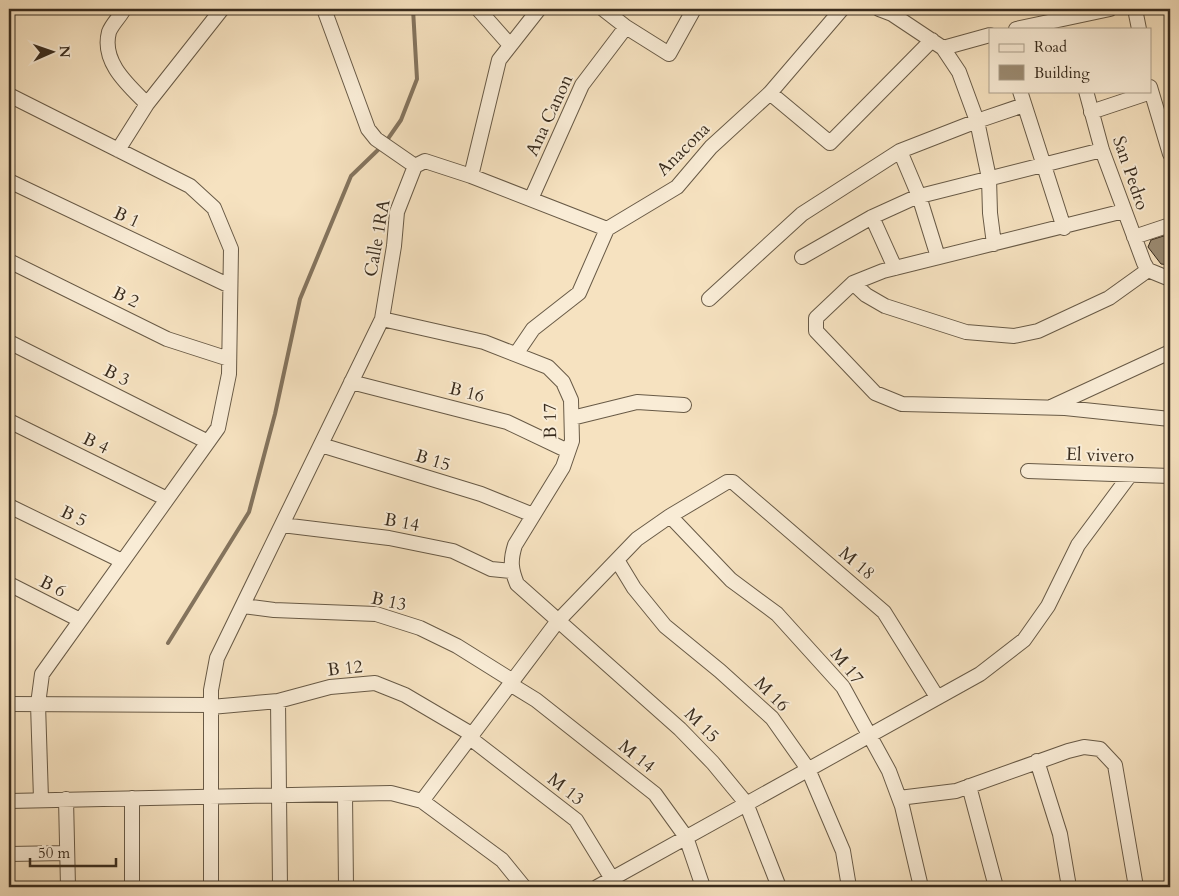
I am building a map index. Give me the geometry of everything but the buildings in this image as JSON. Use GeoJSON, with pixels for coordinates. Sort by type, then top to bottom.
{"type":"FeatureCollection","features":[{"type":"Feature","properties":{"kind":"street"},"geometry":{"type":"LineString","coordinates":[[124,9],[110,30],[108,49],[120,76],[147,104]]}},
{"type":"Feature","properties":{"kind":"street"},"geometry":{"type":"LineString","coordinates":[[118,150],[147,104],[222,9]]}},
{"type":"Feature","properties":{"kind":"street"},"geometry":{"type":"LineString","coordinates":[[324,9],[368,130],[376,139],[415,166],[425,161],[471,176],[607,229],[579,293],[533,329],[516,354]]}},
{"type":"Feature","properties":{"kind":"street"},"geometry":{"type":"LineString","coordinates":[[478,9],[510,45]]}},
{"type":"Feature","properties":{"kind":"street"},"geometry":{"type":"LineString","coordinates":[[471,176],[499,60],[539,9]]}},
{"type":"Feature","properties":{"kind":"street"},"geometry":{"type":"LineString","coordinates":[[603,9],[626,27],[669,54],[694,9]]}},
{"type":"Feature","properties":{"kind":"street","name":"Anacona"},"geometry":{"type":"LineString","coordinates":[[607,229],[677,187],[712,147],[770,93],[842,9]]}},
{"type":"Feature","properties":{"kind":"street"},"geometry":{"type":"LineString","coordinates":[[879,9],[892,14],[938,44],[959,72],[977,121],[990,178],[990,213],[994,244]]}},
{"type":"Feature","properties":{"kind":"street"},"geometry":{"type":"LineString","coordinates":[[1021,28],[1110,9]]}},
{"type":"Feature","properties":{"kind":"street"},"geometry":{"type":"LineString","coordinates":[[1135,9],[1139,28]]}},
{"type":"Feature","properties":{"kind":"street","name":"Ana Canon"},"geometry":{"type":"LineString","coordinates":[[531,200],[582,85],[626,27]]}},
{"type":"Feature","properties":{"kind":"street"},"geometry":{"type":"LineString","coordinates":[[770,93],[830,143],[938,44],[989,35]]}},
{"type":"Feature","properties":{"kind":"street"},"geometry":{"type":"LineString","coordinates":[[1020,92],[1045,164],[1064,228]]}},
{"type":"Feature","properties":{"kind":"street","name":"San Pedro"},"geometry":{"type":"LineString","coordinates":[[1086,92],[1102,150],[1148,270]]}},
{"type":"Feature","properties":{"kind":"street"},"geometry":{"type":"LineString","coordinates":[[1091,112],[1146,92]]}},
{"type":"Feature","properties":{"kind":"street"},"geometry":{"type":"LineString","coordinates":[[1152,92],[1170,154]]}},
{"type":"Feature","properties":{"kind":"street"},"geometry":{"type":"LineString","coordinates":[[9,95],[190,186],[214,208],[231,249],[229,374],[218,428],[42,674],[38,704],[41,800]]}},
{"type":"Feature","properties":{"kind":"street"},"geometry":{"type":"LineString","coordinates":[[709,299],[802,214],[900,152],[977,121],[1024,106]]}},
{"type":"Feature","properties":{"kind":"street"},"geometry":{"type":"LineString","coordinates":[[802,257],[872,217],[919,196],[1102,150]]}},
{"type":"Feature","properties":{"kind":"street"},"geometry":{"type":"LineString","coordinates":[[900,152],[919,196],[938,258]]}},
{"type":"Feature","properties":{"kind":"street","name":"Calle 1RA"},"geometry":{"type":"LineString","coordinates":[[211,887],[211,690],[217,658],[382,320],[394,246],[397,212],[415,166]]}},
{"type":"Feature","properties":{"kind":"street","name":"B 1"},"geometry":{"type":"LineString","coordinates":[[9,181],[230,286]]}},
{"type":"Feature","properties":{"kind":"street"},"geometry":{"type":"LineString","coordinates":[[1124,211],[1064,228],[895,268],[853,283],[816,318],[814,325],[816,331],[875,393],[902,404],[1050,407],[1170,419]]}},
{"type":"Feature","properties":{"kind":"street"},"geometry":{"type":"LineString","coordinates":[[872,217],[895,268]]}},
{"type":"Feature","properties":{"kind":"street"},"geometry":{"type":"LineString","coordinates":[[1134,237],[1170,225]]}},
{"type":"Feature","properties":{"kind":"street","name":"B 2"},"geometry":{"type":"LineString","coordinates":[[9,261],[167,339],[229,359]]}},
{"type":"Feature","properties":{"kind":"street"},"geometry":{"type":"LineString","coordinates":[[853,283],[885,306],[966,332],[1014,336],[1038,331],[1109,298],[1148,270],[1170,279]]}},
{"type":"Feature","properties":{"kind":"street","name":"B 17"},"geometry":{"type":"LineString","coordinates":[[382,320],[484,342],[548,367],[563,382],[571,400],[572,441],[563,467],[515,545],[510,559],[511,571]]}},
{"type":"Feature","properties":{"kind":"street","name":"B 3"},"geometry":{"type":"LineString","coordinates":[[9,342],[208,442]]}},
{"type":"Feature","properties":{"kind":"street"},"geometry":{"type":"LineString","coordinates":[[1050,407],[1170,352]]}},
{"type":"Feature","properties":{"kind":"street","name":"B 16"},"geometry":{"type":"LineString","coordinates":[[351,382],[507,422],[568,451]]}},
{"type":"Feature","properties":{"kind":"street"},"geometry":{"type":"LineString","coordinates":[[572,418],[637,402],[684,405]]}},
{"type":"Feature","properties":{"kind":"street","name":"B 4"},"geometry":{"type":"LineString","coordinates":[[9,421],[167,498]]}},
{"type":"Feature","properties":{"kind":"street","name":"B 15"},"geometry":{"type":"LineString","coordinates":[[321,446],[481,494],[533,515]]}},
{"type":"Feature","properties":{"kind":"street","name":"El vivero"},"geometry":{"type":"LineString","coordinates":[[1028,471],[1170,476]]}},
{"type":"Feature","properties":{"kind":"street"},"geometry":{"type":"LineString","coordinates":[[597,887],[615,883],[686,837],[980,674],[1024,640],[1048,606],[1078,545],[1130,476]]}},
{"type":"Feature","properties":{"kind":"street","name":"M 18"},"geometry":{"type":"LineString","coordinates":[[670,516],[727,482],[733,482],[884,612],[937,697]]}},
{"type":"Feature","properties":{"kind":"street","name":"B 5"},"geometry":{"type":"LineString","coordinates":[[9,506],[122,561]]}},
{"type":"Feature","properties":{"kind":"street"},"geometry":{"type":"LineString","coordinates":[[422,801],[557,622],[637,539],[670,516]]}},
{"type":"Feature","properties":{"kind":"street","name":"M 17"},"geometry":{"type":"LineString","coordinates":[[670,516],[731,580],[777,614],[843,687],[871,734],[889,771],[899,798],[921,887]]}},
{"type":"Feature","properties":{"kind":"street","name":"B 14"},"geometry":{"type":"LineString","coordinates":[[282,524],[389,538],[453,551],[491,569],[511,571]]}},
{"type":"Feature","properties":{"kind":"street","name":"M 16"},"geometry":{"type":"LineString","coordinates":[[617,560],[634,588],[665,626],[720,671],[772,718],[808,769],[844,851],[849,887]]}},
{"type":"Feature","properties":{"kind":"street"},"geometry":{"type":"LineString","coordinates":[[511,571],[517,584],[557,622]]}},
{"type":"Feature","properties":{"kind":"street","name":"B 6"},"geometry":{"type":"LineString","coordinates":[[9,584],[80,620]]}},
{"type":"Feature","properties":{"kind":"street","name":"B 13"},"geometry":{"type":"LineString","coordinates":[[243,606],[274,610],[376,614],[420,628],[457,646],[511,682]]}},
{"type":"Feature","properties":{"kind":"street","name":"M 15"},"geometry":{"type":"LineString","coordinates":[[557,622],[680,729],[713,763],[746,803],[779,887]]}},
{"type":"Feature","properties":{"kind":"street","name":"M 14"},"geometry":{"type":"LineString","coordinates":[[511,682],[654,794],[686,837],[704,887]]}},
{"type":"Feature","properties":{"kind":"street","name":"B 12"},"geometry":{"type":"LineString","coordinates":[[9,704],[211,706],[278,701],[330,687],[375,683],[405,695],[471,736]]}},
{"type":"Feature","properties":{"kind":"street"},"geometry":{"type":"LineString","coordinates":[[278,701],[280,887]]}},
{"type":"Feature","properties":{"kind":"street","name":"M 13"},"geometry":{"type":"LineString","coordinates":[[471,736],[576,820],[615,883]]}},
{"type":"Feature","properties":{"kind":"street"},"geometry":{"type":"LineString","coordinates":[[899,798],[956,791],[1038,761],[1084,747],[1100,749],[1115,765],[1136,887]]}},
{"type":"Feature","properties":{"kind":"street"},"geometry":{"type":"LineString","coordinates":[[1038,761],[1060,834],[1069,887]]}},
{"type":"Feature","properties":{"kind":"street"},"geometry":{"type":"LineString","coordinates":[[969,786],[996,887]]}},
{"type":"Feature","properties":{"kind":"street"},"geometry":{"type":"LineString","coordinates":[[9,801],[391,793],[422,801],[502,860],[524,887]]}},
{"type":"Feature","properties":{"kind":"street"},"geometry":{"type":"LineString","coordinates":[[345,794],[346,887]]}},
{"type":"Feature","properties":{"kind":"street"},"geometry":{"type":"LineString","coordinates":[[132,798],[132,887]]}},
{"type":"Feature","properties":{"kind":"street"},"geometry":{"type":"LineString","coordinates":[[66,799],[68,887]]}},
{"type":"Feature","properties":{"kind":"street"},"geometry":{"type":"LineString","coordinates":[[9,854],[67,853]]}},
{"type":"Feature","properties":{"kind":"waterway"},"geometry":{"type":"LineString","coordinates":[[385,143],[401,120],[417,79],[413,9]]}},
{"type":"Feature","properties":{"kind":"waterway"},"geometry":{"type":"LineString","coordinates":[[168,643],[249,512],[275,414],[300,299],[351,176],[380,148]]}}]}
